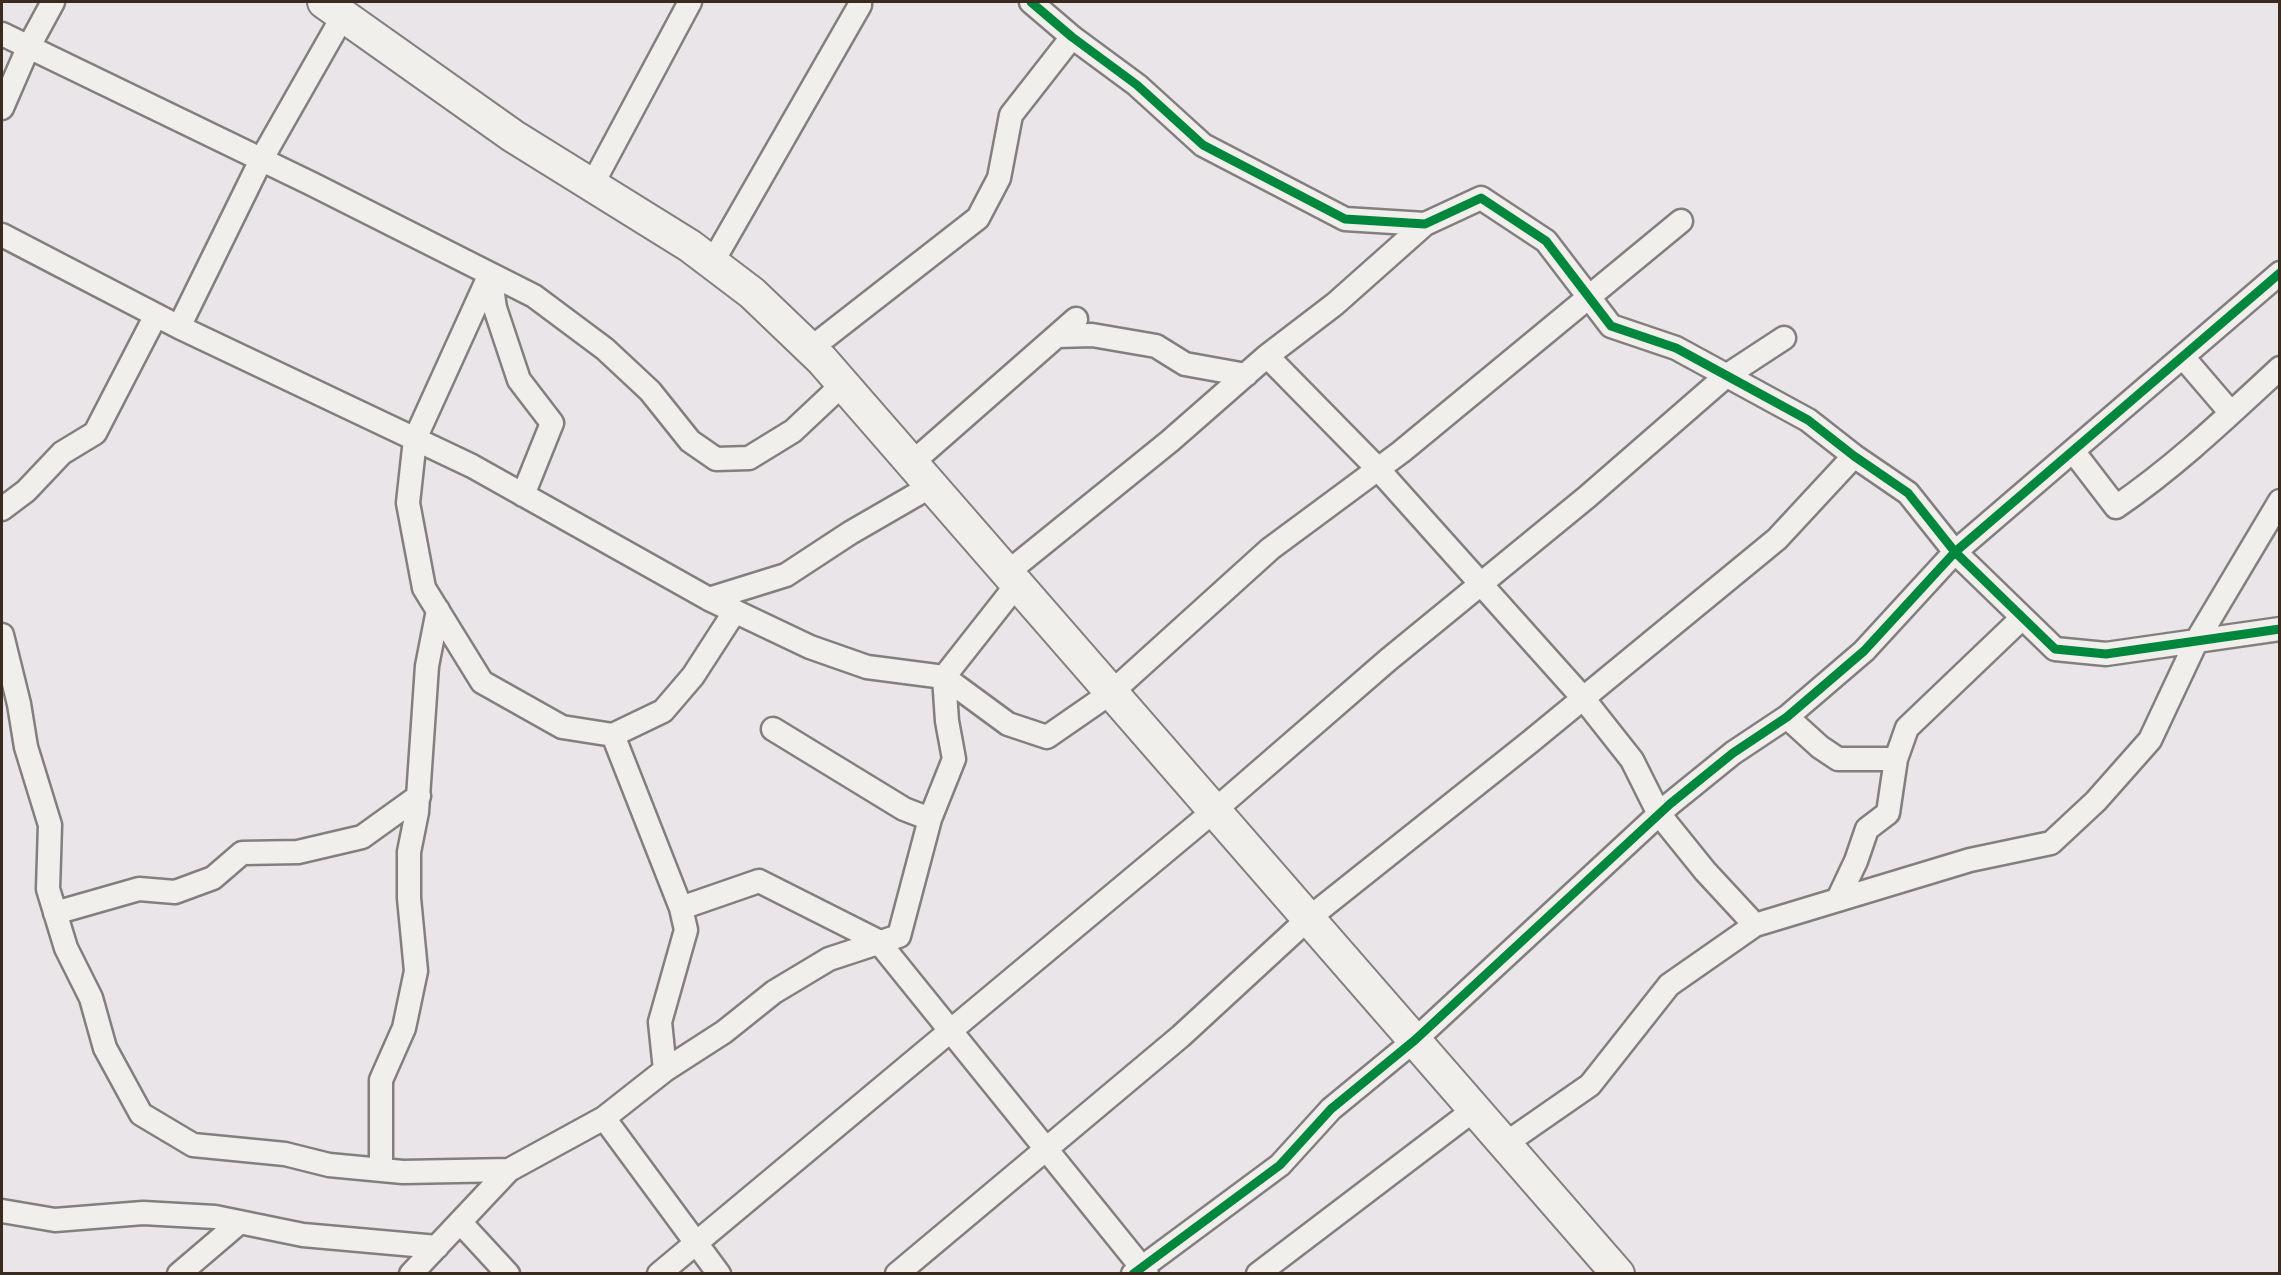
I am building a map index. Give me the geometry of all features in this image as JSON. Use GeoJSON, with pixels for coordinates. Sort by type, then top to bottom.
{"type":"FeatureCollection","features":[{"type":"Feature","properties":{"kind":"main road"},"geometry":{"type":"LineString","coordinates":[[334,9],[513,136],[690,246],[752,293],[810,349],[913,462],[1618,1274]]}},
{"type":"Feature","properties":{"kind":"street"},"geometry":{"type":"LineString","coordinates":[[2,108],[28,48],[53,2]]}},
{"type":"Feature","properties":{"kind":"street"},"geometry":{"type":"LineString","coordinates":[[592,185],[690,2]]}},
{"type":"Feature","properties":{"kind":"street"},"geometry":{"type":"LineString","coordinates":[[1031,2],[1071,37],[1137,85],[1203,145],[1345,219],[1425,224]]}},
{"type":"Feature","properties":{"kind":"street"},"geometry":{"type":"LineString","coordinates":[[712,263],[860,5]]}},
{"type":"Feature","properties":{"kind":"street"},"geometry":{"type":"LineString","coordinates":[[179,327],[334,9]]}},
{"type":"Feature","properties":{"kind":"street"},"geometry":{"type":"LineString","coordinates":[[2,34],[534,296],[605,349],[650,391],[690,441],[716,459],[750,458],[793,431],[843,384]]}},
{"type":"Feature","properties":{"kind":"street"},"geometry":{"type":"LineString","coordinates":[[810,349],[978,218],[999,178],[1011,115],[1071,37]]}},
{"type":"Feature","properties":{"kind":"street"},"geometry":{"type":"LineString","coordinates":[[411,1274],[509,1170],[604,1118],[665,1070],[724,1032],[774,992],[819,964],[878,941],[899,936],[930,819],[954,759],[947,721],[944,676],[1013,578],[1267,356],[1335,304],[1425,224],[1481,198],[1546,241],[1611,326],[1676,348],[1808,420],[1854,456],[1908,493],[1955,552],[2021,619],[2055,649],[2106,654],[2280,629]]}},
{"type":"Feature","properties":{"kind":"street"},"geometry":{"type":"LineString","coordinates":[[2,235],[179,327],[472,466],[709,599],[810,647],[867,667],[944,676],[1008,724],[1047,737],[1112,692],[1270,549],[1378,469],[1681,221]]}},
{"type":"Feature","properties":{"kind":"street"},"geometry":{"type":"LineString","coordinates":[[681,908],[759,881],[878,941],[1046,1148],[1141,1272],[1180,1236],[1280,1165],[1331,1109],[1415,1040],[1659,814],[1733,753],[1787,717],[1863,651],[1955,552],[2280,273]]}},
{"type":"Feature","properties":{"kind":"street"},"geometry":{"type":"LineString","coordinates":[[490,274],[415,439],[408,503],[424,588],[482,682],[562,727],[614,735],[663,711],[693,676],[735,611]]}},
{"type":"Feature","properties":{"kind":"street"},"geometry":{"type":"LineString","coordinates":[[490,274],[495,308],[519,380],[552,423],[523,495]]}},
{"type":"Feature","properties":{"kind":"street"},"geometry":{"type":"LineString","coordinates":[[2,509],[26,490],[62,453],[95,433],[156,315]]}},
{"type":"Feature","properties":{"kind":"street"},"geometry":{"type":"LineString","coordinates":[[913,462],[1076,319]]}},
{"type":"Feature","properties":{"kind":"street"},"geometry":{"type":"LineString","coordinates":[[1057,336],[1092,335],[1156,346],[1185,364],[1246,375]]}},
{"type":"Feature","properties":{"kind":"street"},"geometry":{"type":"LineString","coordinates":[[659,1274],[1215,810],[1388,660],[1726,376],[1784,338]]}},
{"type":"Feature","properties":{"kind":"street"},"geometry":{"type":"LineString","coordinates":[[1267,356],[1378,469],[1583,698],[1632,760],[1659,814],[1755,925]]}},
{"type":"Feature","properties":{"kind":"street"},"geometry":{"type":"LineString","coordinates":[[2183,357],[2231,413]]}},
{"type":"Feature","properties":{"kind":"street"},"geometry":{"type":"LineString","coordinates":[[2073,451],[2116,507],[2150,484],[2280,368]]}},
{"type":"Feature","properties":{"kind":"street"},"geometry":{"type":"LineString","coordinates":[[897,1274],[1180,1035],[1309,918],[1583,698],[1776,539],[1854,456]]}},
{"type":"Feature","properties":{"kind":"street"},"geometry":{"type":"LineString","coordinates":[[709,599],[786,575],[850,533],[933,485]]}},
{"type":"Feature","properties":{"kind":"street"},"geometry":{"type":"LineString","coordinates":[[1505,1144],[1590,1085],[1669,985],[1755,925],[1970,860],[2051,843],[2096,801],[2150,740],[2197,640],[2280,501]]}},
{"type":"Feature","properties":{"kind":"street"},"geometry":{"type":"LineString","coordinates":[[381,1170],[381,1080],[404,1028],[416,971],[409,898],[409,852],[419,796],[427,666],[438,610]]}},
{"type":"Feature","properties":{"kind":"street"},"geometry":{"type":"LineString","coordinates":[[1838,899],[1856,861],[1867,829],[1888,813],[1896,759],[1907,728],[2021,619]]}},
{"type":"Feature","properties":{"kind":"street"},"geometry":{"type":"LineString","coordinates":[[2,635],[19,704],[26,747],[50,825],[48,889],[66,948],[91,998],[105,1048],[141,1114],[193,1145],[285,1154],[329,1165],[381,1170],[509,1170]]}},
{"type":"Feature","properties":{"kind":"street"},"geometry":{"type":"LineString","coordinates":[[1787,717],[1820,747],[1838,759],[1896,759]]}},
{"type":"Feature","properties":{"kind":"street"},"geometry":{"type":"LineString","coordinates":[[773,729],[904,809],[930,819]]}},
{"type":"Feature","properties":{"kind":"street"},"geometry":{"type":"LineString","coordinates":[[614,735],[681,908],[686,930],[660,1022],[665,1070]]}},
{"type":"Feature","properties":{"kind":"street"},"geometry":{"type":"LineString","coordinates":[[55,913],[139,889],[175,892],[213,878],[242,853],[298,852],[362,837],[419,796]]}},
{"type":"Feature","properties":{"kind":"street"},"geometry":{"type":"LineString","coordinates":[[1258,1274],[1475,1109]]}},
{"type":"Feature","properties":{"kind":"street"},"geometry":{"type":"LineString","coordinates":[[604,1118],[719,1274]]}},
{"type":"Feature","properties":{"kind":"street"},"geometry":{"type":"LineString","coordinates":[[2,1211],[55,1220],[143,1213],[215,1217],[303,1234],[437,1247]]}},
{"type":"Feature","properties":{"kind":"street"},"geometry":{"type":"LineString","coordinates":[[179,1274],[240,1222]]}},
{"type":"Feature","properties":{"kind":"street"},"geometry":{"type":"LineString","coordinates":[[460,1222],[508,1274]]}},
{"type":"Feature","properties":{"kind":"cycle path"},"geometry":{"type":"LineString","coordinates":[[1031,2],[1072,37],[1137,85],[1203,145],[1345,219],[1425,224],[1481,198],[1546,241],[1611,326],[1676,348],[1808,420],[1854,456],[1908,493],[1955,552],[2055,649],[2106,654],[2280,629]]}},
{"type":"Feature","properties":{"kind":"cycle path"},"geometry":{"type":"LineString","coordinates":[[1133,1274],[1280,1165],[1331,1109],[1415,1040],[1670,804],[1733,753],[1787,717],[1864,651],[1955,552],[2280,273]]}}]}
